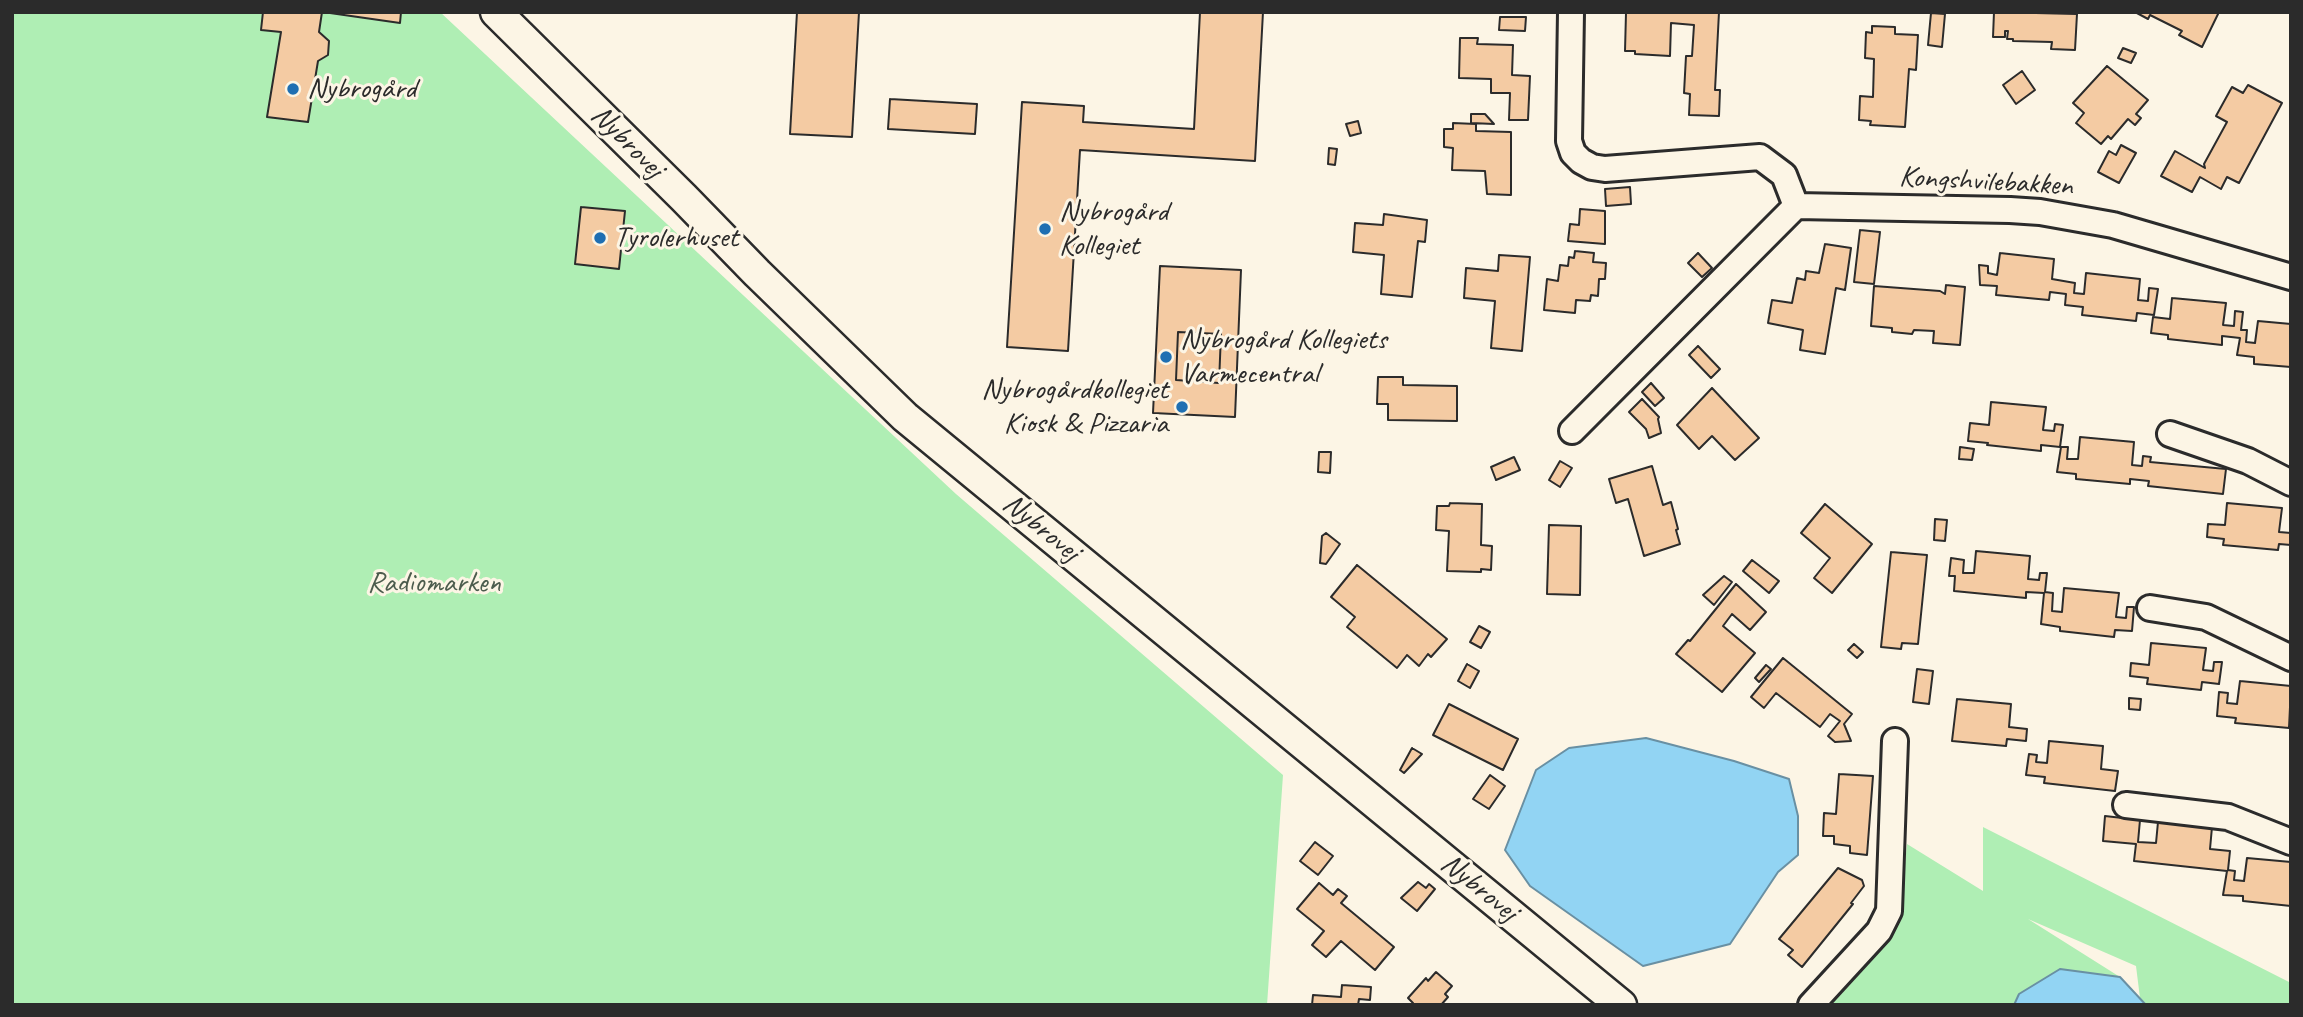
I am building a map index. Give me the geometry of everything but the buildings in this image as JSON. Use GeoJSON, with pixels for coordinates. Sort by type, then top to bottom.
{"type":"FeatureCollection","features":[{"type":"Feature","properties":{"kind":"street","name":"Nybrovej"},"geometry":{"type":"LineString","coordinates":[[496,12],[905,417],[1621,1005]]}},
{"type":"Feature","properties":{"kind":"street"},"geometry":{"type":"LineString","coordinates":[[1571,12],[1569,141],[1573,153],[1581,161],[1592,167],[1605,169],[1760,157],[1784,175],[1796,206],[1572,431]]}},
{"type":"Feature","properties":{"kind":"street","name":"Kongshvilebakken"},"geometry":{"type":"LineString","coordinates":[[1796,206],[2010,209],[2040,212],[2113,225],[2291,277]]}},
{"type":"Feature","properties":{"kind":"street"},"geometry":{"type":"LineString","coordinates":[[2170,434],[2248,461],[2291,483]]}},
{"type":"Feature","properties":{"kind":"street"},"geometry":{"type":"LineString","coordinates":[[2150,608],[2206,617],[2291,658]]}},
{"type":"Feature","properties":{"kind":"street"},"geometry":{"type":"LineString","coordinates":[[1811,1005],[1879,931],[1889,911],[1895,741]]}},
{"type":"Feature","properties":{"kind":"street"},"geometry":{"type":"LineString","coordinates":[[2126,805],[2228,817],[2291,842]]}},
{"type":"Feature","properties":{"kind":"green space","name":"Radiomarken"},"geometry":{"type":"Polygon","coordinates":[[[12,12],[440,12],[956,494],[1283,775],[1267,1005],[12,1005],[12,12]]]}},
{"type":"Feature","properties":{"kind":"green space"},"geometry":{"type":"Polygon","coordinates":[[[1983,827],[2291,983],[2291,1005],[1831,1005],[1892,937],[1901,903],[1907,844],[1983,891],[1983,827]],[[2028,919],[2120,977],[2140,998],[2136,966],[2028,919]]]}},
{"type":"Feature","properties":{"kind":"water"},"geometry":{"type":"Polygon","coordinates":[[[1646,738],[1734,761],[1789,779],[1798,816],[1798,855],[1778,872],[1730,944],[1643,966],[1530,886],[1505,850],[1536,770],[1569,748],[1646,738]]]}},
{"type":"Feature","properties":{"kind":"water"},"geometry":{"type":"Polygon","coordinates":[[[2060,969],[2120,977],[2146,1005],[2014,1005],[2019,994],[2060,969]]]}},
{"type":"Feature","properties":{"kind":"place","name":"Nybrogård"},"geometry":{"type":"Point","coordinates":[293,89]}},
{"type":"Feature","properties":{"kind":"place","name":"Nybrogård Kollegiet"},"geometry":{"type":"Point","coordinates":[1045,229]}},
{"type":"Feature","properties":{"kind":"place","name":"Tyrolerhuset"},"geometry":{"type":"Point","coordinates":[600,238]}},
{"type":"Feature","properties":{"kind":"place","name":"Nybrogård Kollegiets Varmecentral"},"geometry":{"type":"Point","coordinates":[1166,357]}},
{"type":"Feature","properties":{"kind":"place","name":"Nybrogårdkollegiet Kiosk & Pizzaria"},"geometry":{"type":"Point","coordinates":[1182,407]}}]}
